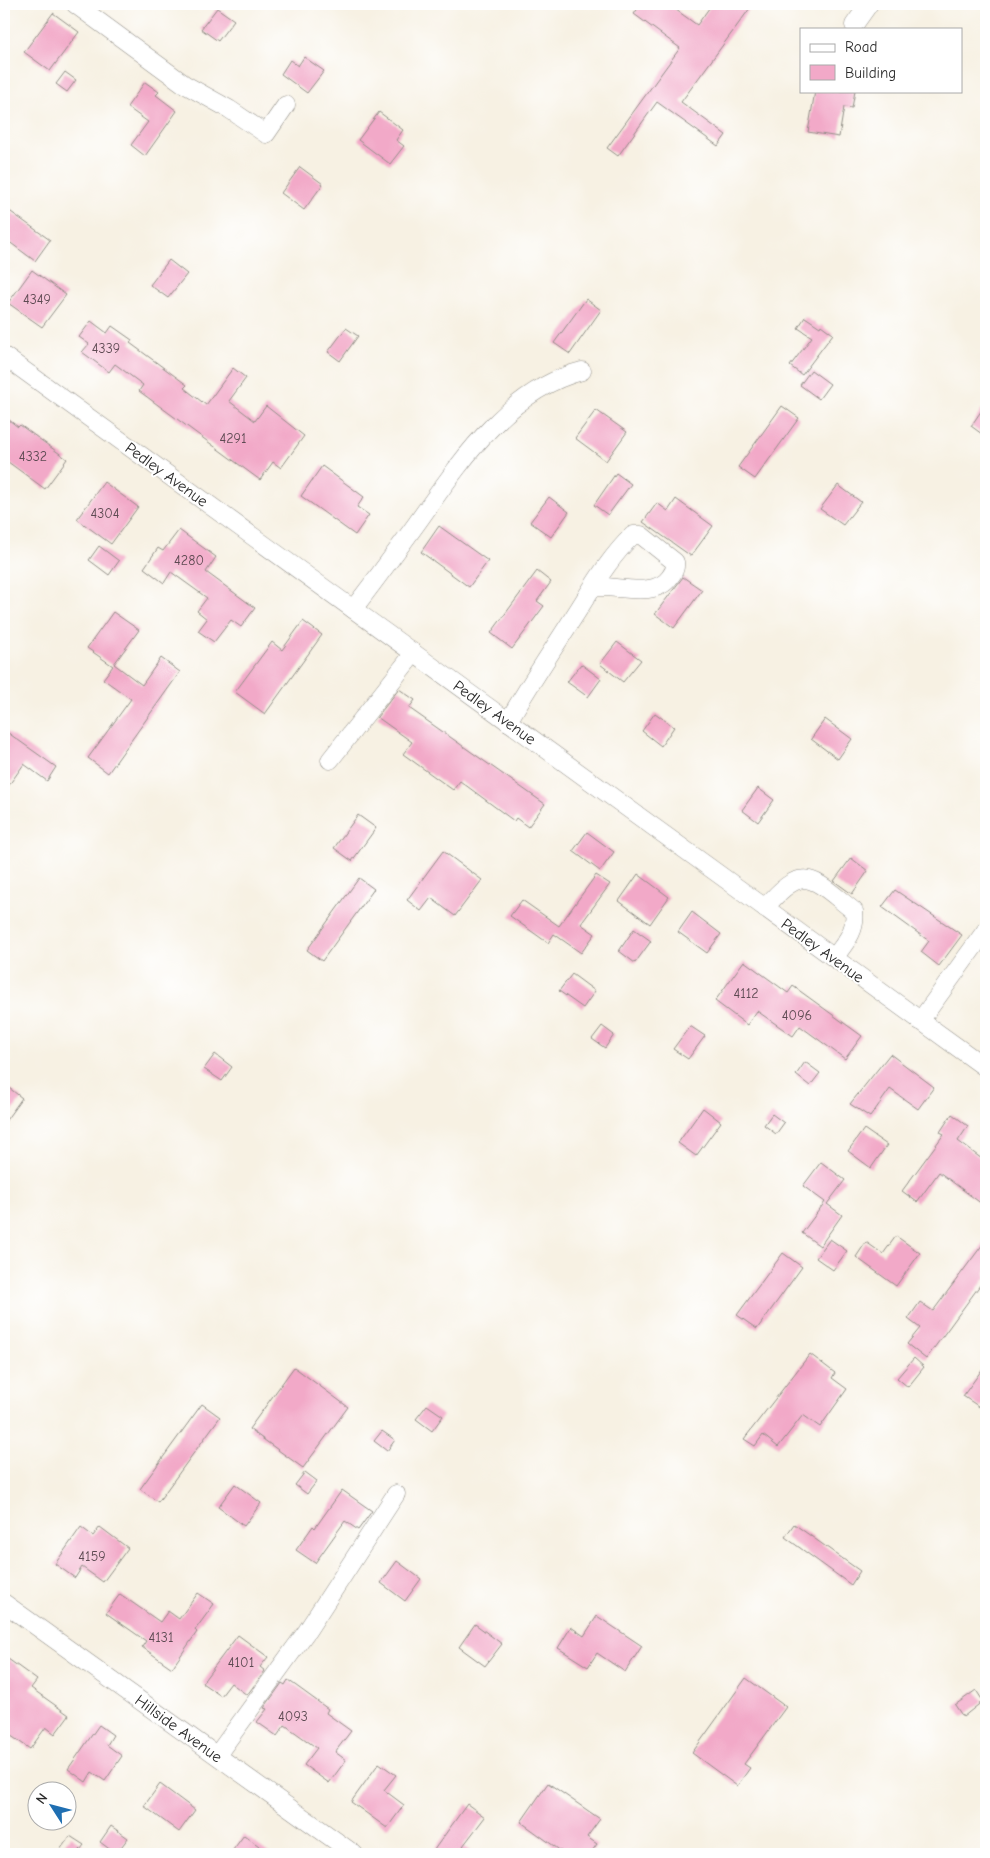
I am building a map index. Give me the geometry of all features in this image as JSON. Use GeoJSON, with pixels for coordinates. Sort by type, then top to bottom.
{"type":"FeatureCollection","features":[{"type":"Feature","properties":{"kind":"street"},"geometry":{"type":"LineString","coordinates":[[75,4],[184,84],[229,109],[266,134],[286,105]]}},
{"type":"Feature","properties":{"kind":"street"},"geometry":{"type":"LineString","coordinates":[[854,25],[869,4]]}},
{"type":"Feature","properties":{"kind":"street","name":"Pedley Avenue"},"geometry":{"type":"LineString","coordinates":[[4,356],[986,1068]]}},
{"type":"Feature","properties":{"kind":"street"},"geometry":{"type":"LineString","coordinates":[[353,609],[476,444],[512,409],[549,384],[582,371]]}},
{"type":"Feature","properties":{"kind":"street"},"geometry":{"type":"LineString","coordinates":[[508,722],[528,687],[593,586]]}},
{"type":"Feature","properties":{"kind":"street"},"geometry":{"type":"LineString","coordinates":[[330,760],[414,653]]}},
{"type":"Feature","properties":{"kind":"street"},"geometry":{"type":"LineString","coordinates":[[764,908],[779,890],[792,881],[803,878],[817,882],[854,911],[855,921],[852,932],[834,958]]}},
{"type":"Feature","properties":{"kind":"street"},"geometry":{"type":"LineString","coordinates":[[920,1021],[986,930]]}},
{"type":"Feature","properties":{"kind":"street"},"geometry":{"type":"LineString","coordinates":[[217,1755],[306,1631],[396,1494]]}},
{"type":"Feature","properties":{"kind":"street","name":"Hillside Avenue"},"geometry":{"type":"LineString","coordinates":[[4,1603],[354,1854]]}},
{"type":"Feature","properties":{"kind":"building"},"geometry":{"type":"Polygon","coordinates":[[[641,4],[668,4],[697,25],[712,4],[753,4],[681,102],[726,135],[718,146],[657,102],[618,156],[607,148],[680,48],[634,14],[641,4]]]}},
{"type":"Feature","properties":{"kind":"building"},"geometry":{"type":"Polygon","coordinates":[[[217,8],[234,20],[218,41],[201,29],[217,8]]]}},
{"type":"Feature","properties":{"kind":"building"},"geometry":{"type":"Polygon","coordinates":[[[53,13],[79,32],[50,71],[24,52],[53,13]]]}},
{"type":"Feature","properties":{"kind":"building"},"geometry":{"type":"Polygon","coordinates":[[[304,57],[324,71],[307,93],[281,74],[290,60],[298,66],[304,57]]]}},
{"type":"Feature","properties":{"kind":"building"},"geometry":{"type":"Polygon","coordinates":[[[65,72],[76,80],[67,92],[56,84],[65,72]]]}},
{"type":"Feature","properties":{"kind":"building"},"geometry":{"type":"Polygon","coordinates":[[[145,82],[159,92],[156,95],[177,111],[145,156],[131,145],[148,122],[127,107],[145,82]]]}},
{"type":"Feature","properties":{"kind":"building"},"geometry":{"type":"Polygon","coordinates":[[[815,92],[855,92],[852,108],[844,107],[839,137],[808,132],[815,92]]]}},
{"type":"Feature","properties":{"kind":"building"},"geometry":{"type":"Polygon","coordinates":[[[379,112],[403,130],[396,140],[404,146],[390,164],[358,140],[379,112]]]}},
{"type":"Feature","properties":{"kind":"building"},"geometry":{"type":"Polygon","coordinates":[[[300,167],[323,184],[304,210],[281,193],[300,167]]]}},
{"type":"Feature","properties":{"kind":"building"},"geometry":{"type":"Polygon","coordinates":[[[4,207],[50,240],[35,261],[4,238],[4,207]]]}},
{"type":"Feature","properties":{"kind":"building"},"geometry":{"type":"Polygon","coordinates":[[[169,260],[187,274],[168,298],[150,285],[169,260]]]}},
{"type":"Feature","properties":{"kind":"building"},"geometry":{"type":"Polygon","coordinates":[[[32,270],[66,295],[42,327],[8,303],[32,270]]]}},
{"type":"Feature","properties":{"kind":"building"},"geometry":{"type":"Polygon","coordinates":[[[586,299],[601,310],[570,354],[554,343],[586,299]]]}},
{"type":"Feature","properties":{"kind":"building"},"geometry":{"type":"Polygon","coordinates":[[[805,317],[833,334],[802,375],[790,366],[812,337],[798,328],[805,317]]]}},
{"type":"Feature","properties":{"kind":"building"},"geometry":{"type":"Polygon","coordinates":[[[91,321],[107,333],[112,326],[132,340],[130,343],[187,385],[184,388],[206,405],[233,368],[246,378],[229,401],[255,421],[266,406],[304,436],[281,468],[273,462],[260,480],[139,391],[143,385],[115,364],[109,372],[82,352],[89,344],[79,337],[91,321]]]}},
{"type":"Feature","properties":{"kind":"building"},"geometry":{"type":"Polygon","coordinates":[[[346,328],[358,336],[340,361],[328,352],[346,328]]]}},
{"type":"Feature","properties":{"kind":"building"},"geometry":{"type":"Polygon","coordinates":[[[811,370],[830,384],[819,399],[800,385],[811,370]]]}},
{"type":"Feature","properties":{"kind":"building"},"geometry":{"type":"Polygon","coordinates":[[[986,404],[986,437],[971,426],[986,404]]]}},
{"type":"Feature","properties":{"kind":"building"},"geometry":{"type":"Polygon","coordinates":[[[782,406],[799,418],[755,479],[738,467],[782,406]]]}},
{"type":"Feature","properties":{"kind":"building"},"geometry":{"type":"Polygon","coordinates":[[[596,410],[627,432],[606,461],[575,438],[596,410]]]}},
{"type":"Feature","properties":{"kind":"building"},"geometry":{"type":"Polygon","coordinates":[[[4,416],[18,427],[20,425],[67,459],[45,489],[4,459],[4,416]]]}},
{"type":"Feature","properties":{"kind":"building"},"geometry":{"type":"Polygon","coordinates":[[[322,466],[364,497],[357,507],[369,515],[355,535],[301,496],[322,466]]]}},
{"type":"Feature","properties":{"kind":"building"},"geometry":{"type":"Polygon","coordinates":[[[616,473],[631,484],[608,515],[594,505],[616,473]]]}},
{"type":"Feature","properties":{"kind":"building"},"geometry":{"type":"Polygon","coordinates":[[[104,482],[138,507],[111,544],[77,519],[104,482]]]}},
{"type":"Feature","properties":{"kind":"building"},"geometry":{"type":"Polygon","coordinates":[[[838,485],[861,502],[843,525],[820,509],[838,485]]]}},
{"type":"Feature","properties":{"kind":"building"},"geometry":{"type":"Polygon","coordinates":[[[549,497],[569,512],[551,537],[530,522],[549,497]]]}},
{"type":"Feature","properties":{"kind":"building"},"geometry":{"type":"Polygon","coordinates":[[[676,499],[713,526],[691,556],[643,522],[657,503],[668,511],[676,499]]]}},
{"type":"Feature","properties":{"kind":"building"},"geometry":{"type":"Polygon","coordinates":[[[439,526],[488,561],[469,587],[421,552],[439,526]]]}},
{"type":"Feature","properties":{"kind":"building"},"geometry":{"type":"Polygon","coordinates":[[[179,530],[216,557],[206,572],[255,608],[241,627],[231,620],[214,642],[198,631],[207,619],[197,611],[207,598],[171,572],[164,583],[144,568],[158,548],[163,551],[179,530]]]}},
{"type":"Feature","properties":{"kind":"building"},"geometry":{"type":"Polygon","coordinates":[[[99,546],[119,561],[109,575],[89,560],[99,546]]]}},
{"type":"Feature","properties":{"kind":"building"},"geometry":{"type":"Polygon","coordinates":[[[537,571],[551,582],[537,601],[544,606],[512,649],[491,633],[537,571]]]}},
{"type":"Feature","properties":{"kind":"building"},"geometry":{"type":"Polygon","coordinates":[[[683,577],[702,590],[674,628],[655,614],[683,577]]]}},
{"type":"Feature","properties":{"kind":"building"},"geometry":{"type":"Polygon","coordinates":[[[113,612],[139,630],[114,664],[142,685],[161,658],[180,672],[108,773],[88,758],[131,699],[103,679],[113,666],[87,648],[113,612]]]}},
{"type":"Feature","properties":{"kind":"building"},"geometry":{"type":"Polygon","coordinates":[[[303,621],[322,635],[265,714],[235,692],[272,642],[282,650],[303,621]]]}},
{"type":"Feature","properties":{"kind":"building"},"geometry":{"type":"Polygon","coordinates":[[[617,642],[641,660],[623,682],[600,664],[617,642]]]}},
{"type":"Feature","properties":{"kind":"building"},"geometry":{"type":"Polygon","coordinates":[[[581,664],[601,679],[588,697],[567,682],[581,664]]]}},
{"type":"Feature","properties":{"kind":"building"},"geometry":{"type":"Polygon","coordinates":[[[399,689],[415,700],[409,708],[545,804],[528,827],[516,818],[514,821],[460,781],[453,790],[403,754],[412,742],[377,717],[399,689]]]}},
{"type":"Feature","properties":{"kind":"building"},"geometry":{"type":"Polygon","coordinates":[[[655,713],[674,727],[661,746],[642,731],[655,713]]]}},
{"type":"Feature","properties":{"kind":"building"},"geometry":{"type":"Polygon","coordinates":[[[825,719],[852,739],[838,759],[811,739],[825,719]]]}},
{"type":"Feature","properties":{"kind":"building"},"geometry":{"type":"Polygon","coordinates":[[[4,730],[56,767],[47,781],[24,764],[4,792],[4,730]]]}},
{"type":"Feature","properties":{"kind":"building"},"geometry":{"type":"Polygon","coordinates":[[[758,788],[774,800],[758,822],[742,810],[758,788]]]}},
{"type":"Feature","properties":{"kind":"building"},"geometry":{"type":"Polygon","coordinates":[[[358,815],[376,828],[352,861],[334,848],[358,815]]]}},
{"type":"Feature","properties":{"kind":"building"},"geometry":{"type":"Polygon","coordinates":[[[587,832],[614,852],[600,871],[573,851],[587,832]]]}},
{"type":"Feature","properties":{"kind":"building"},"geometry":{"type":"Polygon","coordinates":[[[443,851],[482,880],[455,916],[431,898],[421,911],[407,900],[443,851]]]}},
{"type":"Feature","properties":{"kind":"building"},"geometry":{"type":"Polygon","coordinates":[[[851,858],[868,871],[852,894],[834,881],[851,858]]]}},
{"type":"Feature","properties":{"kind":"building"},"geometry":{"type":"Polygon","coordinates":[[[638,874],[669,897],[650,924],[619,901],[638,874]]]}},
{"type":"Feature","properties":{"kind":"building"},"geometry":{"type":"Polygon","coordinates":[[[596,875],[610,884],[581,924],[595,934],[581,953],[554,934],[548,943],[510,916],[522,900],[559,926],[596,875]]]}},
{"type":"Feature","properties":{"kind":"building"},"geometry":{"type":"Polygon","coordinates":[[[359,878],[374,889],[322,961],[307,950],[359,878]]]}},
{"type":"Feature","properties":{"kind":"building"},"geometry":{"type":"Polygon","coordinates":[[[895,890],[962,935],[939,966],[921,952],[929,941],[882,907],[895,890]]]}},
{"type":"Feature","properties":{"kind":"building"},"geometry":{"type":"Polygon","coordinates":[[[692,912],[721,934],[707,953],[678,932],[692,912]]]}},
{"type":"Feature","properties":{"kind":"building"},"geometry":{"type":"Polygon","coordinates":[[[634,929],[651,941],[635,963],[619,951],[634,929]]]}},
{"type":"Feature","properties":{"kind":"building"},"geometry":{"type":"Polygon","coordinates":[[[744,961],[788,993],[793,986],[862,1036],[845,1059],[800,1026],[793,1036],[757,1011],[747,1025],[715,1001],[744,961]]]}},
{"type":"Feature","properties":{"kind":"building"},"geometry":{"type":"Polygon","coordinates":[[[572,974],[595,991],[583,1008],[559,991],[572,974]]]}},
{"type":"Feature","properties":{"kind":"building"},"geometry":{"type":"Polygon","coordinates":[[[602,1026],[614,1035],[605,1048],[592,1039],[602,1026]]]}},
{"type":"Feature","properties":{"kind":"building"},"geometry":{"type":"Polygon","coordinates":[[[690,1026],[705,1036],[688,1059],[673,1049],[690,1026]]]}},
{"type":"Feature","properties":{"kind":"building"},"geometry":{"type":"Polygon","coordinates":[[[215,1054],[232,1067],[222,1081],[204,1069],[215,1054]]]}},
{"type":"Feature","properties":{"kind":"building"},"geometry":{"type":"Polygon","coordinates":[[[890,1054],[934,1087],[918,1109],[890,1089],[870,1117],[850,1104],[890,1054]]]}},
{"type":"Feature","properties":{"kind":"building"},"geometry":{"type":"Polygon","coordinates":[[[805,1062],[820,1073],[810,1086],[796,1075],[805,1062]]]}},
{"type":"Feature","properties":{"kind":"building"},"geometry":{"type":"Polygon","coordinates":[[[4,1084],[22,1098],[4,1123],[4,1084]]]}},
{"type":"Feature","properties":{"kind":"building"},"geometry":{"type":"Polygon","coordinates":[[[703,1108],[721,1122],[696,1156],[678,1143],[703,1108]]]}},
{"type":"Feature","properties":{"kind":"building"},"geometry":{"type":"Polygon","coordinates":[[[772,1114],[784,1123],[776,1134],[764,1125],[772,1114]]]}},
{"type":"Feature","properties":{"kind":"building"},"geometry":{"type":"Polygon","coordinates":[[[952,1114],[968,1126],[958,1141],[986,1162],[986,1207],[939,1172],[917,1202],[902,1191],[944,1134],[940,1132],[952,1114]]]}},
{"type":"Feature","properties":{"kind":"building"},"geometry":{"type":"Polygon","coordinates":[[[864,1129],[887,1145],[871,1168],[848,1151],[864,1129]]]}},
{"type":"Feature","properties":{"kind":"building"},"geometry":{"type":"Polygon","coordinates":[[[821,1162],[845,1180],[827,1204],[842,1215],[820,1246],[802,1233],[825,1202],[803,1186],[821,1162]]]}},
{"type":"Feature","properties":{"kind":"building"},"geometry":{"type":"Polygon","coordinates":[[[896,1236],[920,1253],[896,1286],[856,1257],[866,1242],[883,1254],[896,1236]]]}},
{"type":"Feature","properties":{"kind":"building"},"geometry":{"type":"Polygon","coordinates":[[[830,1239],[847,1251],[833,1270],[816,1258],[830,1239]]]}},
{"type":"Feature","properties":{"kind":"building"},"geometry":{"type":"Polygon","coordinates":[[[986,1240],[986,1277],[926,1359],[907,1344],[920,1328],[908,1319],[920,1302],[933,1311],[986,1240]]]}},
{"type":"Feature","properties":{"kind":"building"},"geometry":{"type":"Polygon","coordinates":[[[783,1253],[802,1267],[757,1329],[737,1315],[783,1253]]]}},
{"type":"Feature","properties":{"kind":"building"},"geometry":{"type":"Polygon","coordinates":[[[810,1354],[835,1373],[832,1378],[847,1389],[820,1427],[803,1415],[778,1447],[763,1435],[755,1446],[744,1439],[810,1354]]]}},
{"type":"Feature","properties":{"kind":"building"},"geometry":{"type":"Polygon","coordinates":[[[914,1358],[924,1367],[908,1387],[897,1378],[914,1358]]]}},
{"type":"Feature","properties":{"kind":"building"},"geometry":{"type":"Polygon","coordinates":[[[986,1364],[986,1401],[981,1408],[963,1396],[986,1364]]]}},
{"type":"Feature","properties":{"kind":"building"},"geometry":{"type":"Polygon","coordinates":[[[294,1367],[348,1407],[303,1468],[249,1429],[294,1367]]]}},
{"type":"Feature","properties":{"kind":"building"},"geometry":{"type":"Polygon","coordinates":[[[202,1404],[220,1417],[158,1502],[140,1489],[202,1404]]]}},
{"type":"Feature","properties":{"kind":"building"},"geometry":{"type":"Polygon","coordinates":[[[427,1405],[443,1416],[432,1431],[416,1419],[427,1405]]]}},
{"type":"Feature","properties":{"kind":"building"},"geometry":{"type":"Polygon","coordinates":[[[382,1431],[395,1440],[387,1451],[374,1441],[382,1431]]]}},
{"type":"Feature","properties":{"kind":"building"},"geometry":{"type":"Polygon","coordinates":[[[305,1472],[317,1481],[307,1494],[295,1485],[305,1472]]]}},
{"type":"Feature","properties":{"kind":"building"},"geometry":{"type":"Polygon","coordinates":[[[235,1484],[261,1503],[244,1526],[218,1507],[235,1484]]]}},
{"type":"Feature","properties":{"kind":"building"},"geometry":{"type":"Polygon","coordinates":[[[342,1490],[372,1511],[358,1530],[345,1521],[315,1563],[296,1550],[313,1526],[315,1528],[342,1490]]]}},
{"type":"Feature","properties":{"kind":"building"},"geometry":{"type":"Polygon","coordinates":[[[794,1524],[860,1571],[851,1585],[785,1537],[794,1524]]]}},
{"type":"Feature","properties":{"kind":"building"},"geometry":{"type":"Polygon","coordinates":[[[81,1527],[93,1536],[100,1527],[128,1548],[103,1582],[82,1567],[75,1578],[55,1564],[81,1527]]]}},
{"type":"Feature","properties":{"kind":"building"},"geometry":{"type":"Polygon","coordinates":[[[397,1561],[421,1579],[405,1601],[381,1583],[397,1561]]]}},
{"type":"Feature","properties":{"kind":"building"},"geometry":{"type":"Polygon","coordinates":[[[198,1593],[214,1604],[195,1630],[197,1632],[172,1668],[142,1647],[146,1641],[106,1613],[120,1594],[160,1622],[168,1611],[179,1619],[198,1593]]]}},
{"type":"Feature","properties":{"kind":"building"},"geometry":{"type":"Polygon","coordinates":[[[597,1616],[642,1646],[625,1672],[597,1653],[588,1667],[558,1648],[571,1627],[584,1636],[597,1616]]]}},
{"type":"Feature","properties":{"kind":"building"},"geometry":{"type":"Polygon","coordinates":[[[475,1624],[502,1644],[485,1666],[459,1647],[475,1624]]]}},
{"type":"Feature","properties":{"kind":"building"},"geometry":{"type":"Polygon","coordinates":[[[238,1635],[268,1657],[260,1667],[265,1671],[247,1695],[231,1683],[221,1696],[202,1683],[238,1635]]]}},
{"type":"Feature","properties":{"kind":"building"},"geometry":{"type":"Polygon","coordinates":[[[4,1656],[37,1680],[31,1688],[69,1715],[55,1734],[46,1727],[30,1749],[4,1731],[4,1656]]]}},
{"type":"Feature","properties":{"kind":"building"},"geometry":{"type":"Polygon","coordinates":[[[746,1678],[786,1707],[744,1764],[750,1768],[737,1786],[692,1753],[746,1678]]]}},
{"type":"Feature","properties":{"kind":"building"},"geometry":{"type":"Polygon","coordinates":[[[288,1680],[328,1709],[326,1713],[351,1731],[335,1752],[346,1760],[329,1783],[304,1765],[317,1748],[285,1725],[277,1736],[257,1722],[267,1709],[264,1708],[282,1683],[285,1685],[288,1680]]]}},
{"type":"Feature","properties":{"kind":"building"},"geometry":{"type":"Polygon","coordinates":[[[976,1690],[983,1701],[963,1717],[955,1705],[976,1690]]]}},
{"type":"Feature","properties":{"kind":"building"},"geometry":{"type":"Polygon","coordinates":[[[99,1725],[113,1735],[107,1745],[122,1756],[105,1781],[92,1772],[86,1782],[68,1769],[99,1725]]]}},
{"type":"Feature","properties":{"kind":"building"},"geometry":{"type":"Polygon","coordinates":[[[379,1763],[396,1775],[384,1790],[404,1805],[387,1828],[351,1802],[379,1763]]]}},
{"type":"Feature","properties":{"kind":"building"},"geometry":{"type":"Polygon","coordinates":[[[548,1783],[600,1819],[587,1837],[597,1844],[590,1854],[565,1854],[521,1822],[548,1783]]]}},
{"type":"Feature","properties":{"kind":"building"},"geometry":{"type":"Polygon","coordinates":[[[160,1784],[195,1810],[179,1832],[144,1806],[160,1784]]]}},
{"type":"Feature","properties":{"kind":"building"},"geometry":{"type":"Polygon","coordinates":[[[467,1804],[485,1817],[463,1846],[474,1854],[431,1854],[467,1804]]]}},
{"type":"Feature","properties":{"kind":"building"},"geometry":{"type":"Polygon","coordinates":[[[111,1826],[128,1838],[116,1854],[100,1842],[111,1826]]]}},
{"type":"Feature","properties":{"kind":"building"},"geometry":{"type":"Polygon","coordinates":[[[244,1835],[270,1854],[230,1854],[244,1835]]]}},
{"type":"Feature","properties":{"kind":"building"},"geometry":{"type":"Polygon","coordinates":[[[70,1836],[84,1845],[77,1854],[57,1854],[70,1836]]]}}]}
